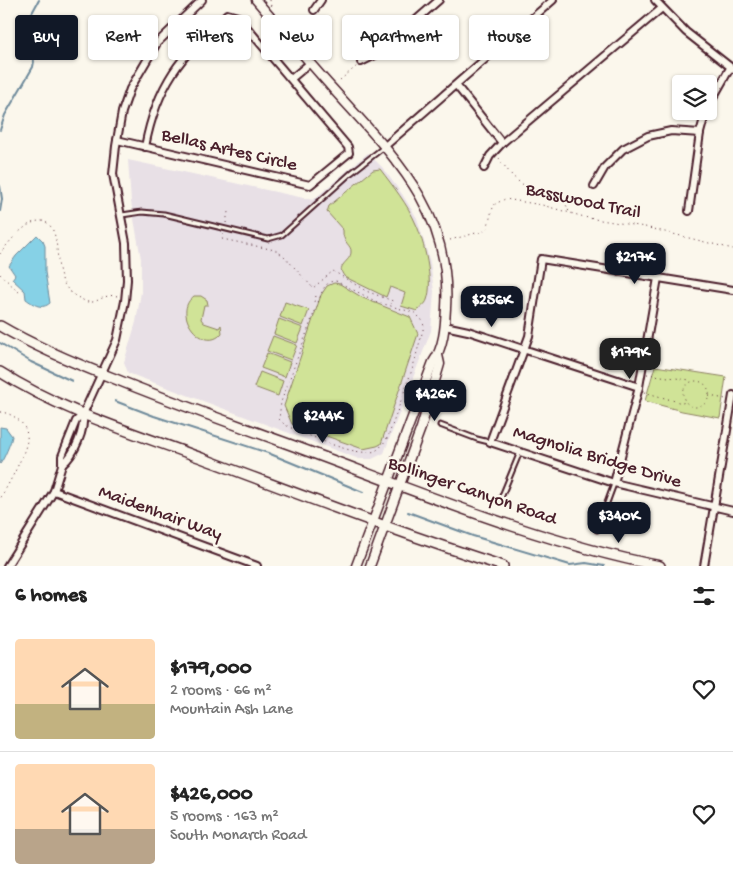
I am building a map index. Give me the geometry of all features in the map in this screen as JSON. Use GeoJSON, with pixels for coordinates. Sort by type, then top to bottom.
{"type":"FeatureCollection","features":[{"type":"Feature","properties":{"kind":"main road","name":"Bollinger Canyon Road"},"geometry":{"type":"LineString","coordinates":[[0,326],[69,361],[387,480],[520,528],[589,549],[660,566]]}},
{"type":"Feature","properties":{"kind":"main road"},"geometry":{"type":"LineString","coordinates":[[0,372],[50,400],[83,414],[372,522],[503,566]]}},
{"type":"Feature","properties":{"kind":"street"},"geometry":{"type":"LineString","coordinates":[[7,566],[54,491],[62,465],[62,456],[76,421],[83,414],[117,340],[127,280],[126,243],[113,174],[122,112],[130,89],[157,43],[202,0]]}},
{"type":"Feature","properties":{"kind":"street"},"geometry":{"type":"LineString","coordinates":[[256,0],[385,146],[412,180],[434,226],[445,274],[447,297],[445,326],[438,355],[433,362],[387,480],[356,566]]}},
{"type":"Feature","properties":{"kind":"street"},"geometry":{"type":"LineString","coordinates":[[314,10],[321,0]]}},
{"type":"Feature","properties":{"kind":"street"},"geometry":{"type":"LineString","coordinates":[[361,62],[377,54],[439,0]]}},
{"type":"Feature","properties":{"kind":"street"},"geometry":{"type":"LineString","coordinates":[[385,146],[553,0]]}},
{"type":"Feature","properties":{"kind":"street"},"geometry":{"type":"LineString","coordinates":[[655,0],[686,32],[732,69],[717,92]]}},
{"type":"Feature","properties":{"kind":"street"},"geometry":{"type":"LineString","coordinates":[[484,168],[502,143],[662,8]]}},
{"type":"Feature","properties":{"kind":"street","name":"Bellas Artes Circle"},"geometry":{"type":"LineString","coordinates":[[117,140],[146,147],[310,185],[349,153],[348,147],[238,17],[227,14],[196,42],[174,69],[156,104],[146,147]]}},
{"type":"Feature","properties":{"kind":"street"},"geometry":{"type":"LineString","coordinates":[[291,79],[310,63]]}},
{"type":"Feature","properties":{"kind":"street"},"geometry":{"type":"LineString","coordinates":[[456,85],[502,143]]}},
{"type":"Feature","properties":{"kind":"street"},"geometry":{"type":"LineString","coordinates":[[689,211],[704,120]]}},
{"type":"Feature","properties":{"kind":"street"},"geometry":{"type":"LineString","coordinates":[[594,186],[605,167],[624,149],[648,136],[671,131],[700,133]]}},
{"type":"Feature","properties":{"kind":"street","name":"Magnolia Bridge Drive"},"geometry":{"type":"LineString","coordinates":[[658,278],[541,260],[529,336],[490,442],[614,483],[733,511]]}},
{"type":"Feature","properties":{"kind":"street"},"geometry":{"type":"LineString","coordinates":[[614,483],[639,389],[658,278],[733,290]]}},
{"type":"Feature","properties":{"kind":"street"},"geometry":{"type":"LineString","coordinates":[[445,326],[468,331],[524,349],[639,389]]}},
{"type":"Feature","properties":{"kind":"street"},"geometry":{"type":"LineString","coordinates":[[370,566],[421,428],[438,374],[440,364],[438,355]]}},
{"type":"Feature","properties":{"kind":"street"},"geometry":{"type":"LineString","coordinates":[[704,566],[733,398]]}},
{"type":"Feature","properties":{"kind":"street","name":"Maidenhair Way"},"geometry":{"type":"LineString","coordinates":[[54,491],[256,566]]}},
{"type":"Feature","properties":{"kind":"lane"},"geometry":{"type":"LineString","coordinates":[[122,215],[142,212],[164,214],[268,239],[282,234],[385,146]]}},
{"type":"Feature","properties":{"kind":"lane"},"geometry":{"type":"LineString","coordinates":[[440,426],[490,442]]}},
{"type":"Feature","properties":{"kind":"lane"},"geometry":{"type":"LineString","coordinates":[[501,498],[520,452]]}},
{"type":"Feature","properties":{"kind":"lane"},"geometry":{"type":"LineString","coordinates":[[598,530],[614,483]]}},
{"type":"Feature","properties":{"kind":"path"},"geometry":{"type":"LineString","coordinates":[[309,15],[314,10]]}},
{"type":"Feature","properties":{"kind":"path"},"geometry":{"type":"LineString","coordinates":[[340,80],[361,62]]}},
{"type":"Feature","properties":{"kind":"path"},"geometry":{"type":"LineString","coordinates":[[494,152],[518,181],[562,200],[568,206],[569,214]]}},
{"type":"Feature","properties":{"kind":"path","name":"Basswood Trail"},"geometry":{"type":"LineString","coordinates":[[450,240],[488,230],[495,204],[504,199],[542,206],[569,214],[645,228],[733,249]]}},
{"type":"Feature","properties":{"kind":"path"},"geometry":{"type":"LineString","coordinates":[[224,228],[228,212]]}},
{"type":"Feature","properties":{"kind":"path"},"geometry":{"type":"LineString","coordinates":[[0,254],[26,226],[32,222],[42,222],[54,232],[62,279],[66,288],[88,302],[94,302],[110,295],[125,297]]}},
{"type":"Feature","properties":{"kind":"path"},"geometry":{"type":"LineString","coordinates":[[222,239],[275,250],[284,256],[313,288],[333,271],[366,290],[393,301],[391,305]]}},
{"type":"Feature","properties":{"kind":"path"},"geometry":{"type":"LineString","coordinates":[[0,274],[21,294]]}},
{"type":"Feature","properties":{"kind":"path"},"geometry":{"type":"LineString","coordinates":[[336,281],[377,302],[391,305],[415,312],[422,320],[424,326],[414,367],[388,437],[382,446],[377,450],[362,453],[354,452],[284,424],[279,419],[281,402],[317,303],[326,285],[336,281]]}},
{"type":"Feature","properties":{"kind":"path"},"geometry":{"type":"LineString","coordinates":[[316,296],[314,302],[317,303]]}},
{"type":"Feature","properties":{"kind":"path"},"geometry":{"type":"LineString","coordinates":[[642,373],[701,381],[709,390],[707,402],[702,406],[690,406],[683,397],[682,391],[692,381]]}},
{"type":"Feature","properties":{"kind":"path"},"geometry":{"type":"LineString","coordinates":[[639,389],[682,403],[686,402]]}},
{"type":"Feature","properties":{"kind":"path"},"geometry":{"type":"LineString","coordinates":[[709,396],[733,398]]}},
{"type":"Feature","properties":{"kind":"path"},"geometry":{"type":"LineString","coordinates":[[0,412],[17,418],[22,423],[27,435],[25,448],[0,499]]}},
{"type":"Feature","properties":{"kind":"shaded area"},"geometry":{"type":"Polygon","coordinates":[[[368,153],[382,167],[417,218],[430,262],[434,291],[431,331],[384,453],[372,459],[359,459],[128,373],[124,362],[136,322],[141,292],[141,259],[131,202],[128,160],[313,200],[368,153]]]}},
{"type":"Feature","properties":{"kind":"green space"},"geometry":{"type":"Polygon","coordinates":[[[380,169],[413,217],[425,251],[429,273],[429,292],[426,301],[417,311],[401,306],[405,293],[390,287],[386,297],[345,277],[342,273],[342,266],[350,255],[351,250],[344,238],[343,230],[327,212],[329,206],[373,170],[380,169]]]}},
{"type":"Feature","properties":{"kind":"green space"},"geometry":{"type":"Polygon","coordinates":[[[334,283],[340,284],[363,298],[410,317],[418,334],[381,444],[377,446],[363,449],[292,424],[284,406],[321,295],[327,286],[334,283]]]}},
{"type":"Feature","properties":{"kind":"green space"},"geometry":{"type":"Polygon","coordinates":[[[194,296],[201,296],[207,300],[208,305],[204,305],[201,319],[204,323],[219,328],[221,325],[222,333],[215,338],[207,339],[199,336],[188,321],[186,312],[188,304],[194,296]]]}},
{"type":"Feature","properties":{"kind":"green space"},"geometry":{"type":"Polygon","coordinates":[[[285,302],[309,310],[303,326],[280,317],[285,302]]]}},
{"type":"Feature","properties":{"kind":"green space"},"geometry":{"type":"Polygon","coordinates":[[[279,319],[303,328],[297,343],[274,334],[279,319]]]}},
{"type":"Feature","properties":{"kind":"green space"},"geometry":{"type":"Polygon","coordinates":[[[273,336],[297,345],[291,360],[267,351],[273,336]]]}},
{"type":"Feature","properties":{"kind":"green space"},"geometry":{"type":"Polygon","coordinates":[[[267,353],[290,362],[285,377],[261,368],[267,353]]]}},
{"type":"Feature","properties":{"kind":"green space"},"geometry":{"type":"Polygon","coordinates":[[[655,366],[726,377],[720,418],[682,411],[645,401],[655,366]]]}},
{"type":"Feature","properties":{"kind":"green space"},"geometry":{"type":"Polygon","coordinates":[[[260,372],[283,381],[278,396],[254,387],[260,372]]]}},
{"type":"Feature","properties":{"kind":"water"},"geometry":{"type":"Polygon","coordinates":[[[37,235],[45,246],[45,272],[50,303],[44,306],[35,305],[26,299],[25,291],[12,279],[15,275],[9,266],[16,256],[37,235]]]}},
{"type":"Feature","properties":{"kind":"water"},"geometry":{"type":"Polygon","coordinates":[[[0,427],[6,428],[12,436],[0,464],[0,427]]]}},
{"type":"Feature","properties":{"kind":"waterway"},"geometry":{"type":"LineString","coordinates":[[0,130],[5,115],[33,67],[34,57],[27,26],[39,0]]}},
{"type":"Feature","properties":{"kind":"waterway"},"geometry":{"type":"LineString","coordinates":[[0,186],[2,199],[0,211]]}},
{"type":"Feature","properties":{"kind":"waterway"},"geometry":{"type":"LineString","coordinates":[[0,343],[31,362],[72,381]]}},
{"type":"Feature","properties":{"kind":"waterway"},"geometry":{"type":"LineString","coordinates":[[115,401],[154,416],[268,453],[363,492]]}},
{"type":"Feature","properties":{"kind":"waterway"},"geometry":{"type":"LineString","coordinates":[[408,512],[473,536],[570,565],[586,563],[604,566]]}}]}
